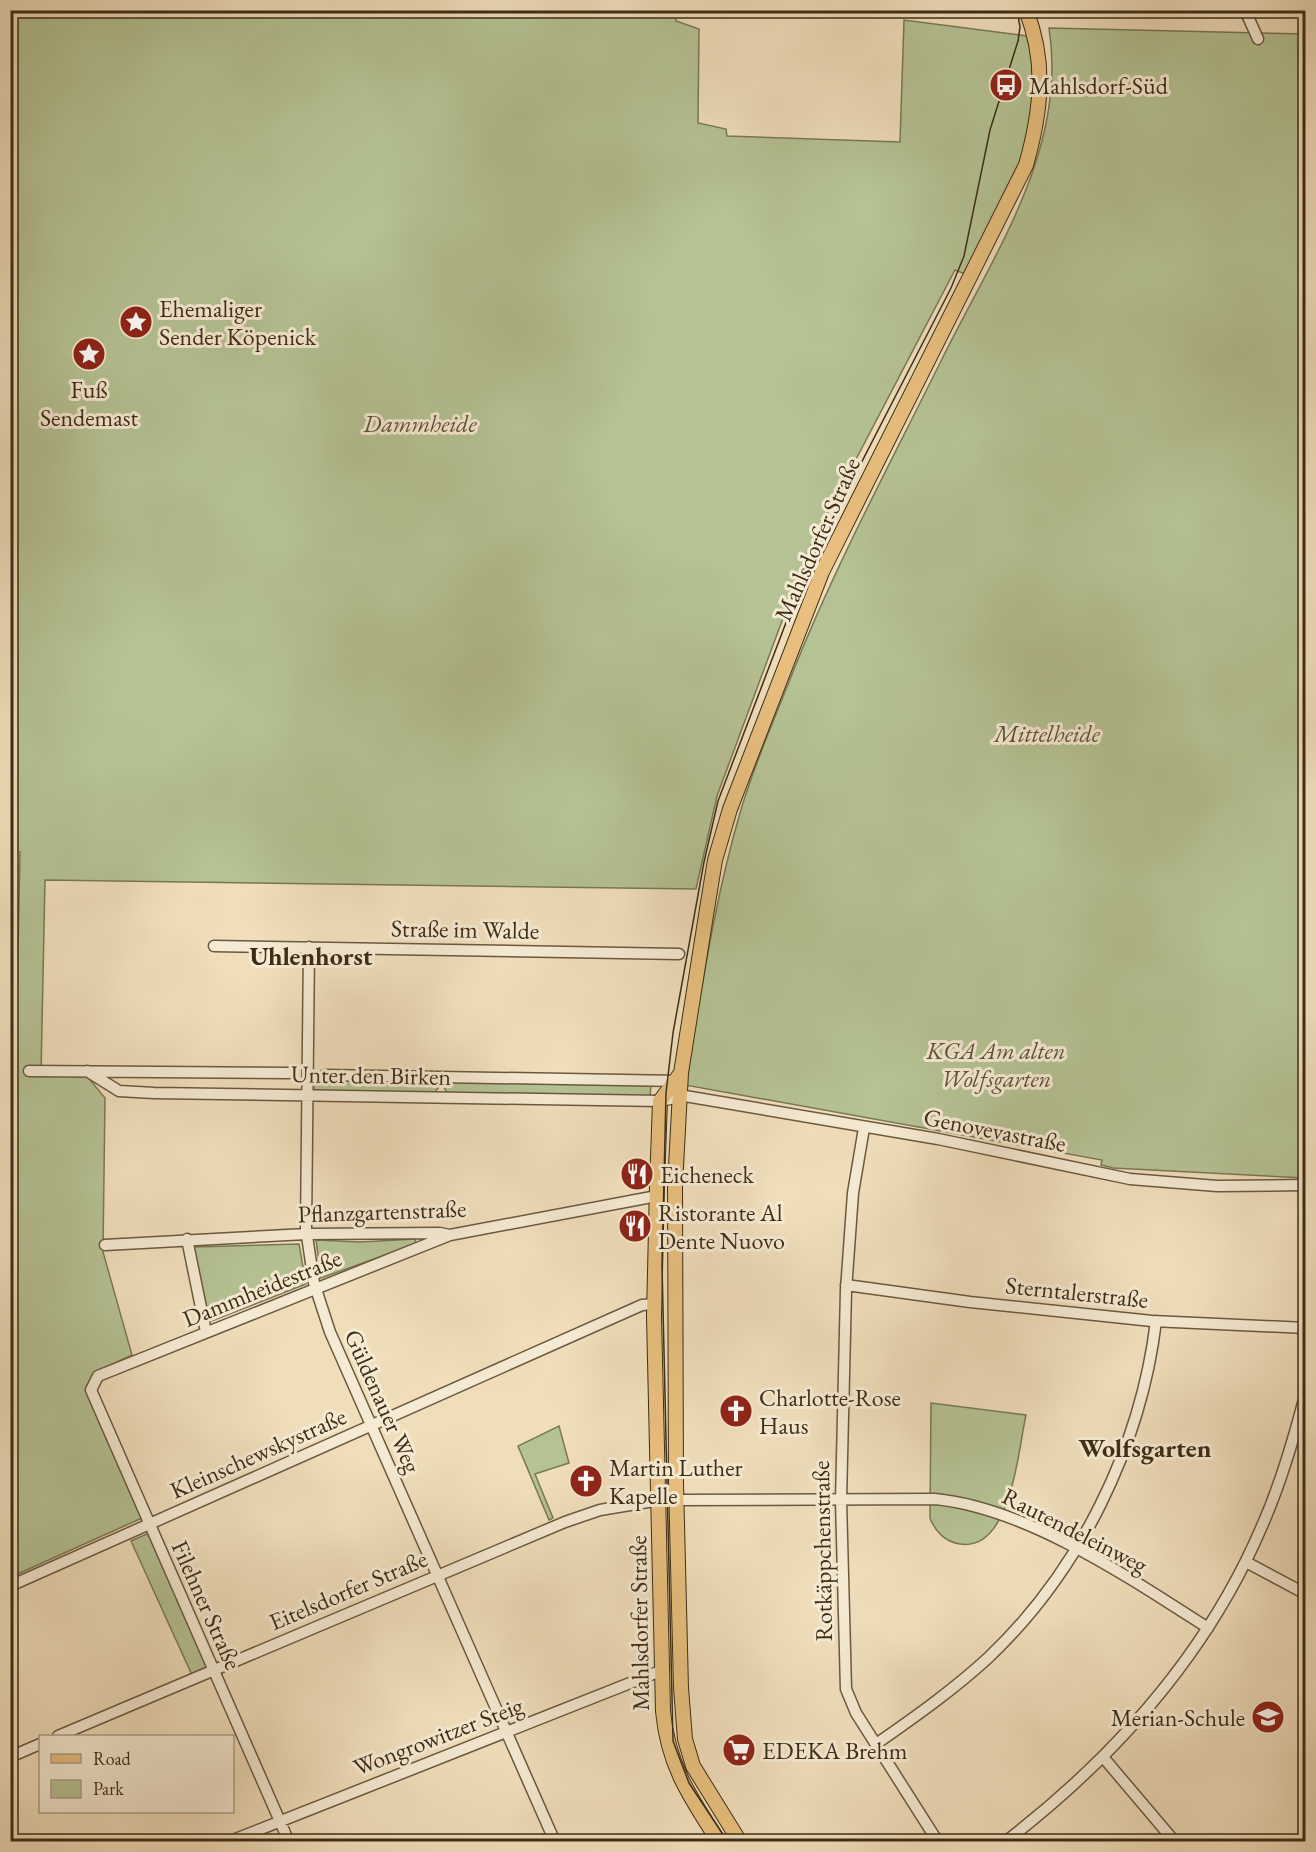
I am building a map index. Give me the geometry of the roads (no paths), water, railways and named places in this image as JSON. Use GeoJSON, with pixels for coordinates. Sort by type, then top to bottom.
{"type":"FeatureCollection","features":[{"type":"Feature","properties":{"kind":"main road","name":"Mahlsdorfer Straße"},"geometry":{"type":"LineString","coordinates":[[740,1842],[701,1781],[688,1753],[683,1725],[674,1243],[679,1078],[715,860],[730,809],[839,535],[1026,165],[1040,104],[1041,80],[1037,44],[1026,10]]}},
{"type":"Feature","properties":{"kind":"main road","name":"Mahlsdorfer Straße"},"geometry":{"type":"LineString","coordinates":[[679,1078],[660,1101],[654,1304],[664,1730],[672,1762],[684,1787],[719,1842]]}},
{"type":"Feature","properties":{"kind":"main road"},"geometry":{"type":"LineString","coordinates":[[660,1500],[677,1500]]}},
{"type":"Feature","properties":{"kind":"main road"},"geometry":{"type":"LineString","coordinates":[[663,1670],[681,1670]]}},
{"type":"Feature","properties":{"kind":"street"},"geometry":{"type":"LineString","coordinates":[[1245,10],[1258,39]]}},
{"type":"Feature","properties":{"kind":"street","name":"Straße im Walde"},"geometry":{"type":"LineString","coordinates":[[214,946],[679,954]]}},
{"type":"Feature","properties":{"kind":"street","name":"Güldenauer Weg"},"geometry":{"type":"LineString","coordinates":[[309,947],[306,1234],[315,1289],[330,1332],[555,1842]]}},
{"type":"Feature","properties":{"kind":"street","name":"Unter den Birken"},"geometry":{"type":"LineString","coordinates":[[29,1071],[289,1073]]}},
{"type":"Feature","properties":{"kind":"street","name":"Unter den Birken"},"geometry":{"type":"LineString","coordinates":[[87,1071],[119,1091],[660,1101],[679,1097]]}},
{"type":"Feature","properties":{"kind":"street","name":"Unter den Birken"},"geometry":{"type":"LineString","coordinates":[[325,1075],[679,1078]]}},
{"type":"Feature","properties":{"kind":"street","name":"Genovevastraße"},"geometry":{"type":"LineString","coordinates":[[679,1097],[686,1096],[938,1139],[1130,1179],[1217,1186],[1305,1185]]}},
{"type":"Feature","properties":{"kind":"street","name":"Rotkäppchenstraße"},"geometry":{"type":"LineString","coordinates":[[864,1128],[853,1193],[846,1285],[842,1500],[846,1689],[852,1706],[938,1842]]}},
{"type":"Feature","properties":{"kind":"street","name":"Pflanzgartenstraße"},"geometry":{"type":"LineString","coordinates":[[105,1245],[306,1234],[440,1233],[450,1235],[657,1196]]}},
{"type":"Feature","properties":{"kind":"street","name":"Dammheidestraße"},"geometry":{"type":"LineString","coordinates":[[92,1384],[98,1376],[450,1235]]}},
{"type":"Feature","properties":{"kind":"street"},"geometry":{"type":"LineString","coordinates":[[187,1239],[206,1332]]}},
{"type":"Feature","properties":{"kind":"street","name":"Sterntalerstraße"},"geometry":{"type":"LineString","coordinates":[[846,1285],[970,1302],[1156,1321],[1305,1329]]}},
{"type":"Feature","properties":{"kind":"street","name":"Kleinschewskystraße"},"geometry":{"type":"LineString","coordinates":[[10,1586],[642,1305],[654,1304]]}},
{"type":"Feature","properties":{"kind":"street"},"geometry":{"type":"LineString","coordinates":[[876,1744],[934,1704],[990,1655],[1032,1608],[1075,1549],[1104,1496],[1129,1438],[1145,1382],[1156,1321]]}},
{"type":"Feature","properties":{"kind":"street","name":"Filehner Straße"},"geometry":{"type":"LineString","coordinates":[[92,1384],[91,1390],[149,1525],[289,1842]]}},
{"type":"Feature","properties":{"kind":"street"},"geometry":{"type":"LineString","coordinates":[[1005,1842],[1103,1757],[1158,1697],[1208,1628],[1246,1562],[1276,1491],[1305,1392]]}},
{"type":"Feature","properties":{"kind":"street","name":"Rautendeleinweg"},"geometry":{"type":"LineString","coordinates":[[677,1500],[934,1499],[967,1503],[1017,1520],[1075,1549],[1151,1591],[1208,1628]]}},
{"type":"Feature","properties":{"kind":"street","name":"Eitelsdorfer Straße"},"geometry":{"type":"LineString","coordinates":[[63,1735],[566,1522],[622,1505],[660,1500]]}},
{"type":"Feature","properties":{"kind":"street"},"geometry":{"type":"LineString","coordinates":[[1246,1562],[1305,1594]]}},
{"type":"Feature","properties":{"kind":"street","name":"Wongrowitzer Steig"},"geometry":{"type":"LineString","coordinates":[[228,1842],[663,1670]]}},
{"type":"Feature","properties":{"kind":"street"},"geometry":{"type":"LineString","coordinates":[[10,1757],[39,1744]]}},
{"type":"Feature","properties":{"kind":"street"},"geometry":{"type":"LineString","coordinates":[[1103,1757],[1175,1842]]}},
{"type":"Feature","properties":{"kind":"tram line"},"geometry":{"type":"LineString","coordinates":[[728,1842],[689,1783],[673,1741],[662,1265],[666,1093],[673,1033],[704,862],[718,801],[795,599],[816,551],[951,288],[964,256],[990,130],[1018,41],[1020,27],[1017,10]]}},
{"type":"Feature","properties":{"kind":"place","name":"Mahlsdorf-Süd"},"geometry":{"type":"Point","coordinates":[1006,85]}},
{"type":"Feature","properties":{"kind":"place","name":"Ehemaliger Sender Köpenick"},"geometry":{"type":"Point","coordinates":[136,322]}},
{"type":"Feature","properties":{"kind":"place","name":"Fuß Sendemast"},"geometry":{"type":"Point","coordinates":[89,354]}},
{"type":"Feature","properties":{"kind":"place","name":"Eicheneck"},"geometry":{"type":"Point","coordinates":[637,1174]}},
{"type":"Feature","properties":{"kind":"place","name":"Ristorante Al Dente Nuovo"},"geometry":{"type":"Point","coordinates":[635,1226]}},
{"type":"Feature","properties":{"kind":"place","name":"Charlotte-Rose Haus"},"geometry":{"type":"Point","coordinates":[736,1411]}},
{"type":"Feature","properties":{"kind":"place","name":"Martin Luther Kapelle"},"geometry":{"type":"Point","coordinates":[586,1481]}},
{"type":"Feature","properties":{"kind":"place","name":"Merian-Schule"},"geometry":{"type":"Point","coordinates":[1268,1717]}},
{"type":"Feature","properties":{"kind":"place","name":"EDEKA Brehm"},"geometry":{"type":"Point","coordinates":[739,1750]}},
{"type":"Feature","properties":{"kind":"district","name":"Uhlenhorst"},"geometry":{"type":"Point","coordinates":[311,956]}},
{"type":"Feature","properties":{"kind":"district","name":"Wolfsgarten"},"geometry":{"type":"Point","coordinates":[1145,1448]}},
{"type":"Feature","properties":{"kind":"park label","name":"Dammheide"},"geometry":{"type":"Point","coordinates":[420,423]}},
{"type":"Feature","properties":{"kind":"park label","name":"Mittelheide"},"geometry":{"type":"Point","coordinates":[1047,733]}},
{"type":"Feature","properties":{"kind":"park label","name":"KGA Am alten Wolfsgarten"},"geometry":{"type":"Point","coordinates":[996,1064]}}]}
